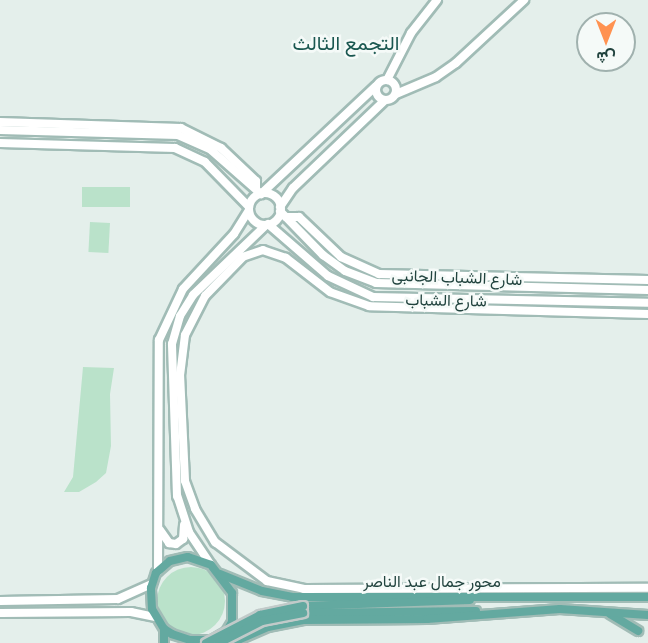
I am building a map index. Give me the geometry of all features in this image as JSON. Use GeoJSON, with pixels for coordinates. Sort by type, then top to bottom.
{"type":"FeatureCollection","features":[{"type":"Feature","properties":{"kind":"main road"},"geometry":{"type":"LineString","coordinates":[[249,634],[225,633],[212,640],[193,642],[164,629],[156,617],[152,584],[158,571],[160,530],[159,340],[183,289],[234,234],[253,198],[376,86],[387,80],[411,33],[437,0]]}},
{"type":"Feature","properties":{"kind":"main road"},"geometry":{"type":"LineString","coordinates":[[160,530],[170,543],[179,544],[183,539],[183,520],[177,496],[170,373],[175,330],[193,295],[244,244],[276,220],[298,183],[385,100],[438,76],[456,63],[524,0]]}},
{"type":"Feature","properties":{"kind":"main road"},"geometry":{"type":"LineString","coordinates":[[387,80],[395,85],[396,94]]}},
{"type":"Feature","properties":{"kind":"main road"},"geometry":{"type":"LineString","coordinates":[[376,86],[376,94],[385,100]]}},
{"type":"Feature","properties":{"kind":"main road"},"geometry":{"type":"LineString","coordinates":[[0,122],[181,128],[221,148],[256,181],[260,192]]}},
{"type":"Feature","properties":{"kind":"main road"},"geometry":{"type":"LineString","coordinates":[[0,130],[149,132],[178,135],[204,145],[260,192],[274,196],[282,212]]}},
{"type":"Feature","properties":{"kind":"main road"},"geometry":{"type":"LineString","coordinates":[[149,132],[149,145]]}},
{"type":"Feature","properties":{"kind":"main road"},"geometry":{"type":"LineString","coordinates":[[0,143],[149,145],[175,148],[199,158],[233,190],[249,209],[256,222],[267,225]]}},
{"type":"Feature","properties":{"kind":"main road"},"geometry":{"type":"LineString","coordinates":[[233,190],[242,185],[244,179]]}},
{"type":"Feature","properties":{"kind":"main road","name":"شارع الشباب"},"geometry":{"type":"LineString","coordinates":[[282,212],[295,228],[345,271],[384,285],[648,290]]}},
{"type":"Feature","properties":{"kind":"main road","name":"شارع الشباب الجانبى"},"geometry":{"type":"LineString","coordinates":[[282,212],[298,217],[341,257],[379,274],[648,280]]}},
{"type":"Feature","properties":{"kind":"main road","name":"شارع الشباب"},"geometry":{"type":"LineString","coordinates":[[267,225],[339,283],[381,298],[648,303]]}},
{"type":"Feature","properties":{"kind":"main road"},"geometry":{"type":"LineString","coordinates":[[286,241],[295,228]]}},
{"type":"Feature","properties":{"kind":"main road"},"geometry":{"type":"LineString","coordinates":[[234,234],[243,237],[244,244]]}},
{"type":"Feature","properties":{"kind":"main road","name":"شارع الشباب الجانبى"},"geometry":{"type":"LineString","coordinates":[[228,273],[246,255],[273,251],[330,292],[375,307],[648,314]]}},
{"type":"Feature","properties":{"kind":"main road"},"geometry":{"type":"LineString","coordinates":[[223,263],[228,273],[205,296],[185,335],[180,374],[185,481],[195,509],[215,542],[235,561],[261,578],[290,587],[387,592]]}},
{"type":"Feature","properties":{"kind":"main road"},"geometry":{"type":"LineString","coordinates":[[174,448],[182,436]]}},
{"type":"Feature","properties":{"kind":"main road"},"geometry":{"type":"LineString","coordinates":[[183,520],[211,565],[220,574],[234,603],[233,618],[225,633]]}},
{"type":"Feature","properties":{"kind":"main road"},"geometry":{"type":"LineString","coordinates":[[158,571],[183,557],[211,565]]}},
{"type":"Feature","properties":{"kind":"main road","name":"محور جمال عبد الناصر"},"geometry":{"type":"LineString","coordinates":[[220,574],[289,597],[387,592],[491,596],[648,597]]}},
{"type":"Feature","properties":{"kind":"main road"},"geometry":{"type":"LineString","coordinates":[[0,601],[129,597],[152,584]]}},
{"type":"Feature","properties":{"kind":"main road"},"geometry":{"type":"LineString","coordinates":[[445,593],[648,588]]}},
{"type":"Feature","properties":{"kind":"main road"},"geometry":{"type":"LineString","coordinates":[[206,643],[250,619],[281,609],[462,601],[491,596]]}},
{"type":"Feature","properties":{"kind":"main road"},"geometry":{"type":"LineString","coordinates":[[129,597],[131,612]]}},
{"type":"Feature","properties":{"kind":"main road","name":"محور جمال عبد الناصر"},"geometry":{"type":"LineString","coordinates":[[231,643],[249,634],[303,620],[427,619],[560,609],[648,615]]}},
{"type":"Feature","properties":{"kind":"main road"},"geometry":{"type":"LineString","coordinates":[[219,643],[253,625],[293,614],[464,610],[487,613]]}},
{"type":"Feature","properties":{"kind":"main road"},"geometry":{"type":"LineString","coordinates":[[0,613],[131,612],[156,617]]}},
{"type":"Feature","properties":{"kind":"main road"},"geometry":{"type":"LineString","coordinates":[[607,612],[638,631]]}},
{"type":"Feature","properties":{"kind":"main road"},"geometry":{"type":"LineString","coordinates":[[164,629],[164,643]]}},
{"type":"Feature","properties":{"kind":"green space"},"geometry":{"type":"Polygon","coordinates":[[[82,187],[130,187],[130,207],[82,207],[82,187]]]}},
{"type":"Feature","properties":{"kind":"green space"},"geometry":{"type":"Polygon","coordinates":[[[90,222],[110,223],[108,253],[88,252],[90,222]]]}},
{"type":"Feature","properties":{"kind":"green space"},"geometry":{"type":"Polygon","coordinates":[[[83,367],[114,368],[110,394],[111,446],[106,473],[79,492],[64,492],[73,477],[83,367]]]}},
{"type":"Feature","properties":{"kind":"green space"},"geometry":{"type":"Polygon","coordinates":[[[191,567],[204,570],[215,577],[222,588],[225,601],[222,614],[215,625],[204,632],[191,635],[178,632],[167,625],[160,614],[157,601],[160,588],[167,577],[178,570],[191,567]]]}},
{"type":"Feature","properties":{"kind":"district","name":"التجمع الثالث"},"geometry":{"type":"Point","coordinates":[346,42]}}]}
